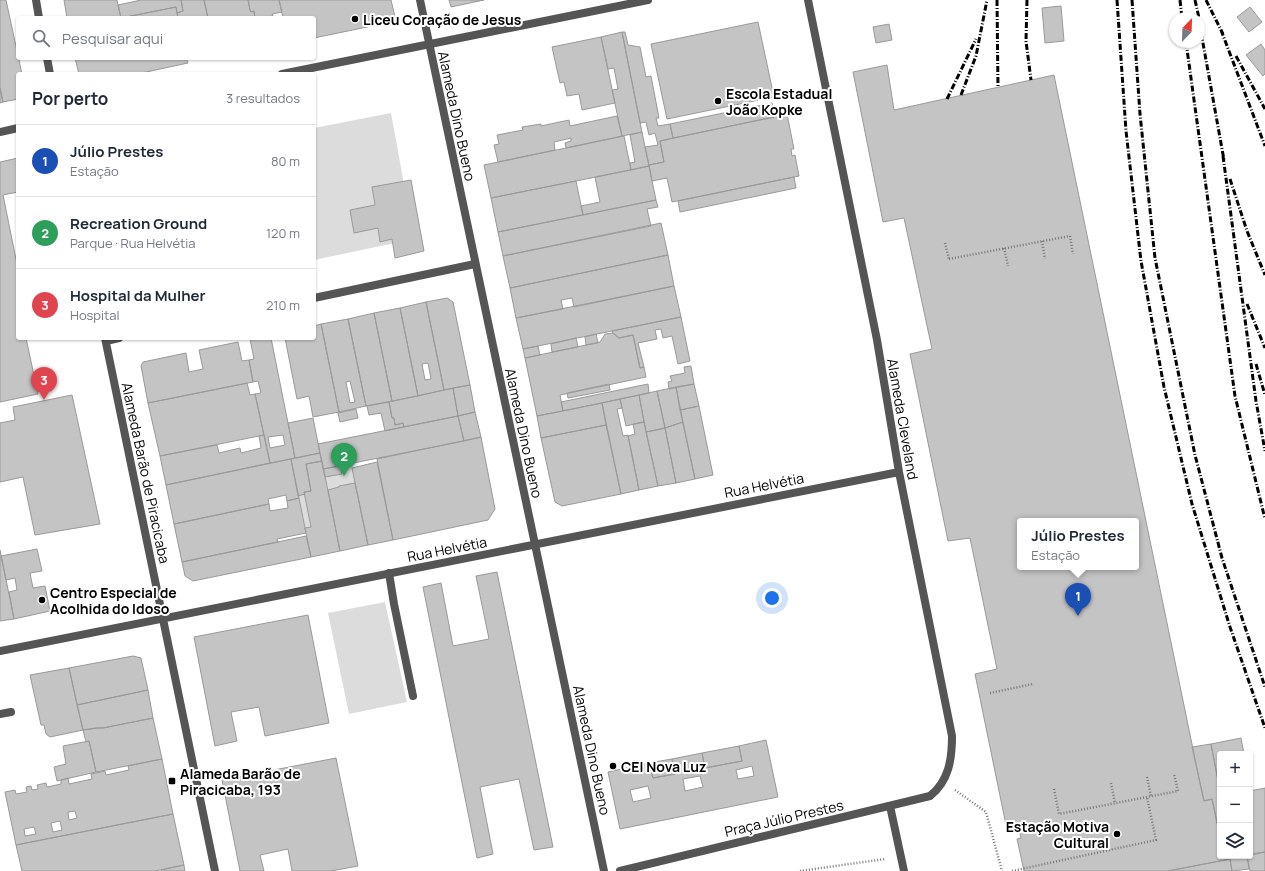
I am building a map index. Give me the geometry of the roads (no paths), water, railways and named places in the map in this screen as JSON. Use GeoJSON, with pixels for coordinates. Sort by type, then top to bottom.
{"type":"FeatureCollection","features":[{"type":"Feature","properties":{"kind":"street"},"geometry":{"type":"LineString","coordinates":[[36,0],[39,16]]}},
{"type":"Feature","properties":{"kind":"street","name":"Alameda Dino Bueno"},"geometry":{"type":"LineString","coordinates":[[420,0],[604,871]]}},
{"type":"Feature","properties":{"kind":"street"},"geometry":{"type":"LineString","coordinates":[[292,72],[648,0]]}},
{"type":"Feature","properties":{"kind":"street","name":"Alameda Cleveland"},"geometry":{"type":"LineString","coordinates":[[808,0],[877,340],[898,472],[952,736],[952,749],[949,767],[943,782],[937,791],[930,796],[890,806]]}},
{"type":"Feature","properties":{"kind":"street"},"geometry":{"type":"LineString","coordinates":[[47,60],[50,72]]}},
{"type":"Feature","properties":{"kind":"street"},"geometry":{"type":"LineString","coordinates":[[0,132],[16,128]]}},
{"type":"Feature","properties":{"kind":"street"},"geometry":{"type":"LineString","coordinates":[[316,298],[475,264]]}},
{"type":"Feature","properties":{"kind":"street","name":"Alameda Barão de Piracicaba"},"geometry":{"type":"LineString","coordinates":[[105,340],[215,871]]}},
{"type":"Feature","properties":{"kind":"street","name":"Rua Helvétia"},"geometry":{"type":"LineString","coordinates":[[0,651],[898,472]]}},
{"type":"Feature","properties":{"kind":"street"},"geometry":{"type":"LineString","coordinates":[[389,573],[413,696]]}},
{"type":"Feature","properties":{"kind":"street"},"geometry":{"type":"LineString","coordinates":[[0,714],[11,712]]}},
{"type":"Feature","properties":{"kind":"street"},"geometry":{"type":"LineString","coordinates":[[890,806],[904,871]]}},
{"type":"Feature","properties":{"kind":"street","name":"Praça Júlio Prestes"},"geometry":{"type":"LineString","coordinates":[[620,871],[890,806]]}},
{"type":"Feature","properties":{"kind":"railway"},"geometry":{"type":"LineString","coordinates":[[961,95],[976,56],[987,0]]}},
{"type":"Feature","properties":{"kind":"railway"},"geometry":{"type":"LineString","coordinates":[[997,0],[998,88]]}},
{"type":"Feature","properties":{"kind":"railway"},"geometry":{"type":"LineString","coordinates":[[1027,0],[1026,41],[1031,80]]}},
{"type":"Feature","properties":{"kind":"railway"},"geometry":{"type":"LineString","coordinates":[[1117,0],[1126,131],[1141,261],[1164,387],[1192,504],[1230,627],[1265,728]]}},
{"type":"Feature","properties":{"kind":"railway"},"geometry":{"type":"LineString","coordinates":[[1132,0],[1140,114],[1155,258],[1195,455],[1222,558],[1265,687]]}},
{"type":"Feature","properties":{"kind":"railway"},"geometry":{"type":"LineString","coordinates":[[1180,0],[1181,12]]}},
{"type":"Feature","properties":{"kind":"railway"},"geometry":{"type":"LineString","coordinates":[[1195,0],[1198,12]]}},
{"type":"Feature","properties":{"kind":"railway"},"geometry":{"type":"LineString","coordinates":[[1206,0],[1223,34]]}},
{"type":"Feature","properties":{"kind":"railway"},"geometry":{"type":"LineString","coordinates":[[1221,30],[1265,146]]}},
{"type":"Feature","properties":{"kind":"railway"},"geometry":{"type":"LineString","coordinates":[[947,99],[976,39]]}},
{"type":"Feature","properties":{"kind":"railway"},"geometry":{"type":"LineString","coordinates":[[1187,48],[1235,396],[1265,519]]}},
{"type":"Feature","properties":{"kind":"railway"},"geometry":{"type":"LineString","coordinates":[[1204,48],[1224,160]]}},
{"type":"Feature","properties":{"kind":"railway"},"geometry":{"type":"LineString","coordinates":[[1236,56],[1265,109]]}},
{"type":"Feature","properties":{"kind":"railway"},"geometry":{"type":"LineString","coordinates":[[1223,156],[1256,401],[1265,451]]}},
{"type":"Feature","properties":{"kind":"railway"},"geometry":{"type":"LineString","coordinates":[[1230,179],[1247,231],[1265,275]]}},
{"type":"Feature","properties":{"kind":"railway"},"geometry":{"type":"LineString","coordinates":[[1247,304],[1265,348]]}},
{"type":"Feature","properties":{"kind":"railway"},"geometry":{"type":"LineString","coordinates":[[1256,364],[1265,395]]}},
{"type":"Feature","properties":{"kind":"place","name":"Liceu Coração de Jesus"},"geometry":{"type":"Point","coordinates":[355,19]}},
{"type":"Feature","properties":{"kind":"place","name":"Escola Estadual João Kopke"},"geometry":{"type":"Point","coordinates":[718,101]}},
{"type":"Feature","properties":{"kind":"place","name":"Hospital da Mulher"},"geometry":{"type":"Point","coordinates":[44,400]}},
{"type":"Feature","properties":{"kind":"place","name":"Recreation Ground"},"geometry":{"type":"Point","coordinates":[344,476]}},
{"type":"Feature","properties":{"kind":"place","name":"Centro Especial de Acolhida do Idoso"},"geometry":{"type":"Point","coordinates":[42,600]}},
{"type":"Feature","properties":{"kind":"place","name":"Júlio Prestes"},"geometry":{"type":"Point","coordinates":[1078,616]}},
{"type":"Feature","properties":{"kind":"place","name":"CEI Nova Luz"},"geometry":{"type":"Point","coordinates":[613,766]}},
{"type":"Feature","properties":{"kind":"place","name":"Alameda Barão de Piracicaba, 193"},"geometry":{"type":"Point","coordinates":[172,781]}},
{"type":"Feature","properties":{"kind":"place","name":"Estação Motiva Cultural"},"geometry":{"type":"Point","coordinates":[1117,834]}}]}
